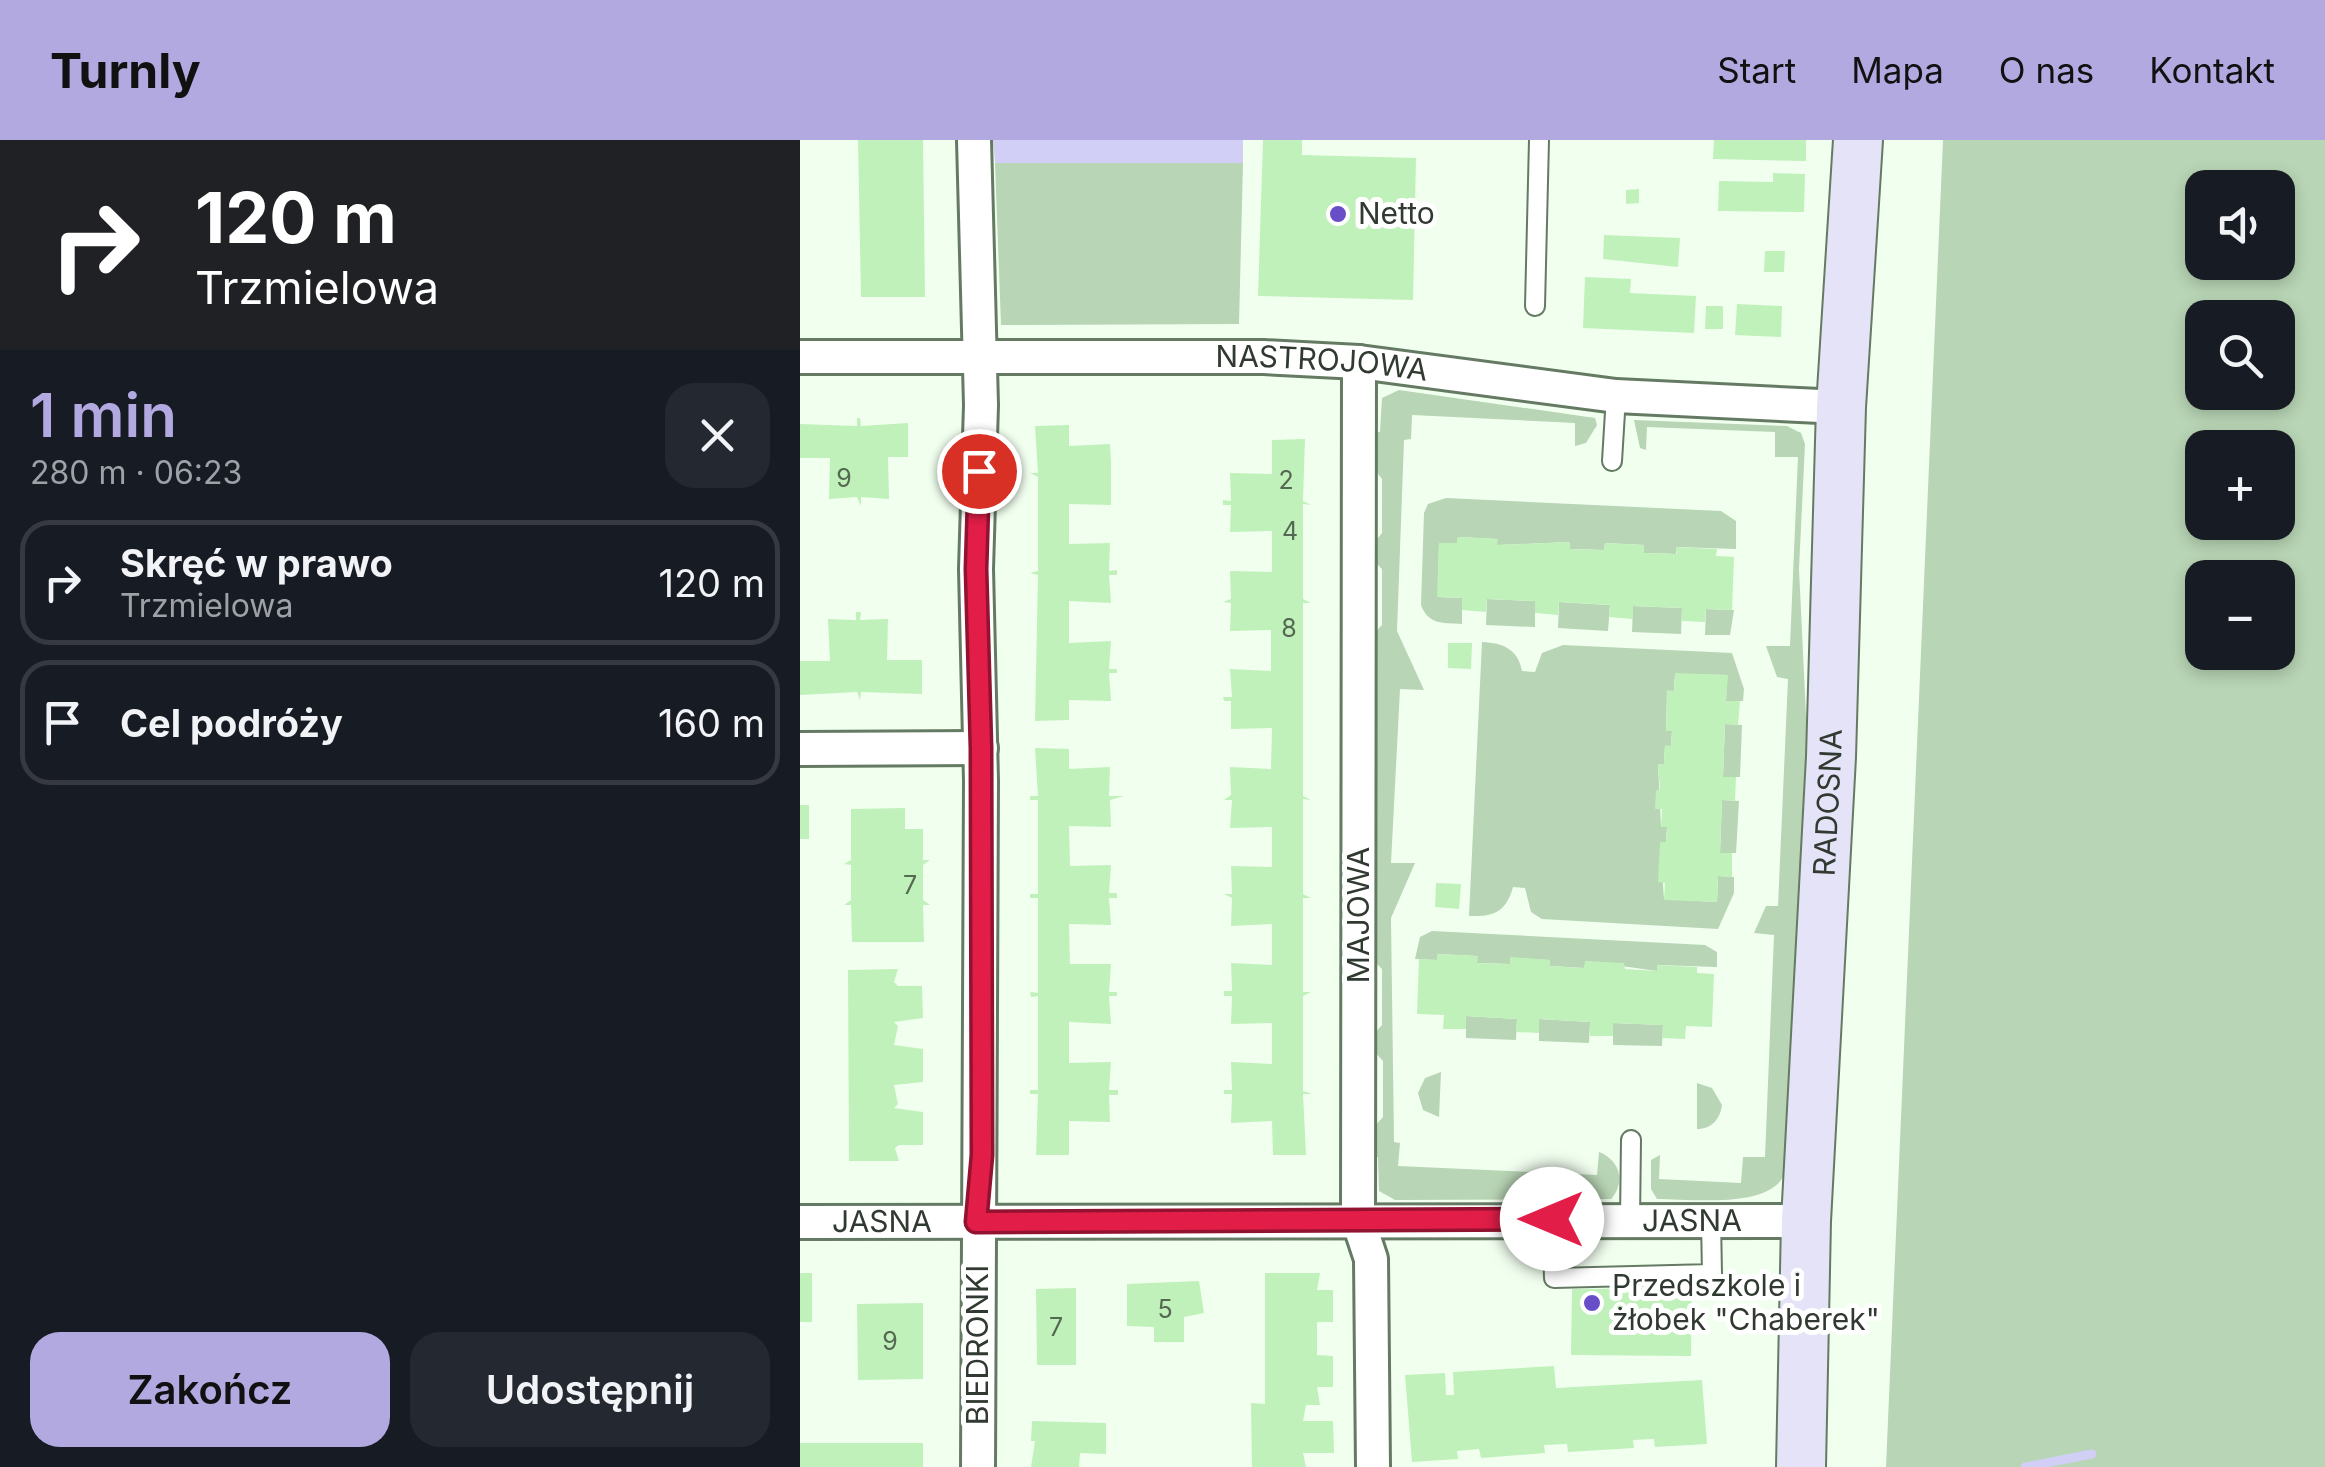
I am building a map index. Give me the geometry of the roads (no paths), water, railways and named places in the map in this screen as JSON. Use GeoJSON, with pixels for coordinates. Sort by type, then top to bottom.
{"type":"FeatureCollection","features":[{"type":"Feature","properties":{"kind":"street","name":"BIEDRONKI"},"geometry":{"type":"LineString","coordinates":[[974,140],[980,358],[976,569],[981,748],[982,1155],[976,1222],[978,1467]]}},
{"type":"Feature","properties":{"kind":"street","name":"RADOSNA"},"geometry":{"type":"LineString","coordinates":[[1801,1467],[1806,1221],[1831,756],[1841,407],[1858,140]]}},
{"type":"Feature","properties":{"kind":"street","name":"NASTROJOWA"},"geometry":{"type":"LineString","coordinates":[[800,358],[1263,357],[1359,362],[1616,396],[1841,407]]}},
{"type":"Feature","properties":{"kind":"street","name":"MAJOWA"},"geometry":{"type":"LineString","coordinates":[[1359,362],[1358,1220],[1371,1258],[1373,1467]]}},
{"type":"Feature","properties":{"kind":"street"},"geometry":{"type":"LineString","coordinates":[[800,749],[981,748]]}},
{"type":"Feature","properties":{"kind":"street","name":"JASNA"},"geometry":{"type":"LineString","coordinates":[[800,1222],[1806,1221]]}},
{"type":"Feature","properties":{"kind":"lane"},"geometry":{"type":"LineString","coordinates":[[1535,306],[1539,140]]}},
{"type":"Feature","properties":{"kind":"lane"},"geometry":{"type":"LineString","coordinates":[[1612,461],[1616,396]]}},
{"type":"Feature","properties":{"kind":"lane"},"geometry":{"type":"LineString","coordinates":[[1630,1220],[1631,1140]]}},
{"type":"Feature","properties":{"kind":"lane"},"geometry":{"type":"LineString","coordinates":[[1552,1219],[1554,1278],[1712,1274],[1711,1220]]}},
{"type":"Feature","properties":{"kind":"water"},"geometry":{"type":"Polygon","coordinates":[[[993,140],[1243,140],[1243,163],[995,163],[993,140]]]}},
{"type":"Feature","properties":{"kind":"waterway"},"geometry":{"type":"LineString","coordinates":[[2025,1467],[2092,1454]]}},
{"type":"Feature","properties":{"kind":"place","name":"Netto"},"geometry":{"type":"Point","coordinates":[1338,214]}},
{"type":"Feature","properties":{"kind":"place","name":"Przedszkole i żłobek \"Chaberek\""},"geometry":{"type":"Point","coordinates":[1592,1303]}}]}
